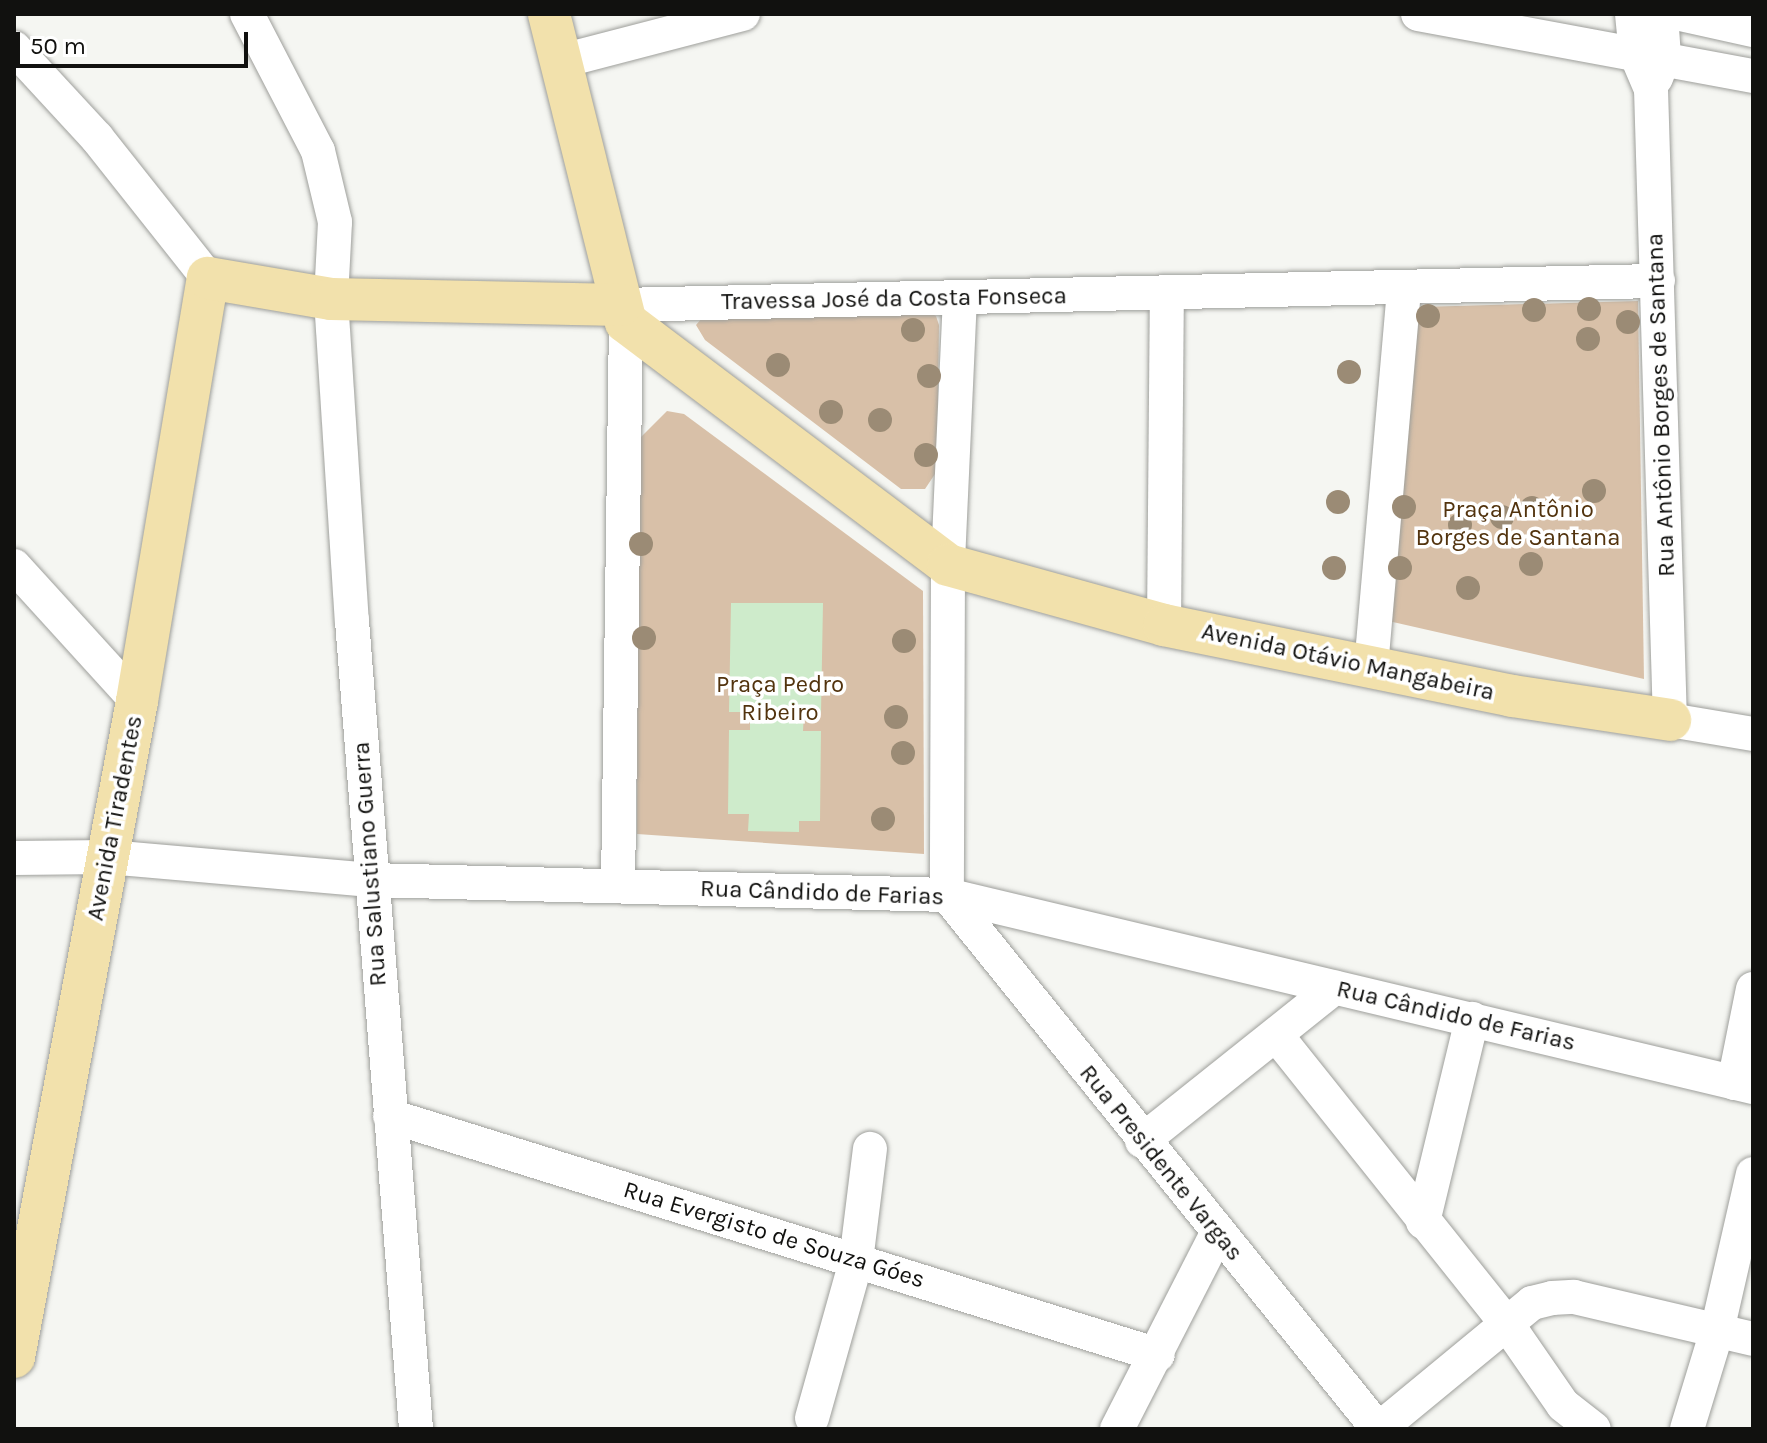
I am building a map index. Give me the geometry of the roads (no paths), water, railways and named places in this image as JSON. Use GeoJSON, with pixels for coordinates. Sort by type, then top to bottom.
{"type":"FeatureCollection","features":[{"type":"Feature","properties":{"kind":"main road"},"geometry":{"type":"LineString","coordinates":[[549,14],[623,314]]}},
{"type":"Feature","properties":{"kind":"main road"},"geometry":{"type":"LineString","coordinates":[[208,278],[331,299],[623,314],[948,565]]}},
{"type":"Feature","properties":{"kind":"main road","name":"Avenida Tiradentes"},"geometry":{"type":"LineString","coordinates":[[14,1357],[137,701],[208,278]]}},
{"type":"Feature","properties":{"kind":"main road","name":"Avenida Otávio Mangabeira"},"geometry":{"type":"LineString","coordinates":[[948,565],[1164,625],[1371,667],[1670,720]]}},
{"type":"Feature","properties":{"kind":"street","name":"Rua Salustiano Guerra"},"geometry":{"type":"LineString","coordinates":[[247,14],[318,151],[335,222],[331,299],[371,880],[416,1429]]}},
{"type":"Feature","properties":{"kind":"street"},"geometry":{"type":"LineString","coordinates":[[562,61],[743,14]]}},
{"type":"Feature","properties":{"kind":"street"},"geometry":{"type":"LineString","coordinates":[[1418,14],[1753,76]]}},
{"type":"Feature","properties":{"kind":"street","name":"Rua Antônio Borges de Santana"},"geometry":{"type":"LineString","coordinates":[[1632,14],[1650,56]]}},
{"type":"Feature","properties":{"kind":"street","name":"Rua Antônio Borges de Santana"},"geometry":{"type":"LineString","coordinates":[[1661,14],[1650,56],[1670,720]]}},
{"type":"Feature","properties":{"kind":"street"},"geometry":{"type":"LineString","coordinates":[[1680,14],[1753,30]]}},
{"type":"Feature","properties":{"kind":"street"},"geometry":{"type":"LineString","coordinates":[[14,48],[97,138],[208,278]]}},
{"type":"Feature","properties":{"kind":"street"},"geometry":{"type":"LineString","coordinates":[[1164,625],[1167,293],[1658,281]]}},
{"type":"Feature","properties":{"kind":"street"},"geometry":{"type":"LineString","coordinates":[[1371,667],[1404,287]]}},
{"type":"Feature","properties":{"kind":"street","name":"Travessa José da Costa Fonseca"},"geometry":{"type":"LineString","coordinates":[[623,314],[960,297],[1167,293]]}},
{"type":"Feature","properties":{"kind":"street"},"geometry":{"type":"LineString","coordinates":[[947,895],[948,565],[960,297]]}},
{"type":"Feature","properties":{"kind":"street"},"geometry":{"type":"LineString","coordinates":[[618,886],[623,314]]}},
{"type":"Feature","properties":{"kind":"street"},"geometry":{"type":"LineString","coordinates":[[14,566],[137,701]]}},
{"type":"Feature","properties":{"kind":"street","name":"Avenida Otávio Mangabeira"},"geometry":{"type":"LineString","coordinates":[[1670,720],[1753,734]]}},
{"type":"Feature","properties":{"kind":"street","name":"Rua Cândido de Farias"},"geometry":{"type":"LineString","coordinates":[[14,858],[108,857],[371,880],[947,895],[1744,1085]]}},
{"type":"Feature","properties":{"kind":"street","name":"Rua Presidente Vargas"},"geometry":{"type":"LineString","coordinates":[[947,895],[1217,1234],[1378,1429]]}},
{"type":"Feature","properties":{"kind":"street"},"geometry":{"type":"LineString","coordinates":[[1142,1141],[1334,988]]}},
{"type":"Feature","properties":{"kind":"street"},"geometry":{"type":"LineString","coordinates":[[1744,1085],[1753,989]]}},
{"type":"Feature","properties":{"kind":"street"},"geometry":{"type":"LineString","coordinates":[[1423,1222],[1472,1019]]}},
{"type":"Feature","properties":{"kind":"street"},"geometry":{"type":"LineString","coordinates":[[1277,1036],[1507,1324],[1563,1405],[1594,1429]]}},
{"type":"Feature","properties":{"kind":"street","name":"Rua Evergisto de Souza Góes"},"geometry":{"type":"LineString","coordinates":[[390,1116],[1158,1355]]}},
{"type":"Feature","properties":{"kind":"street"},"geometry":{"type":"LineString","coordinates":[[812,1418],[856,1261],[870,1149]]}},
{"type":"Feature","properties":{"kind":"street"},"geometry":{"type":"LineString","coordinates":[[1687,1429],[1717,1331],[1753,1174]]}},
{"type":"Feature","properties":{"kind":"street"},"geometry":{"type":"LineString","coordinates":[[1117,1429],[1158,1355],[1217,1234]]}},
{"type":"Feature","properties":{"kind":"street"},"geometry":{"type":"LineString","coordinates":[[1378,1429],[1532,1303],[1574,1297],[1753,1339]]}},
{"type":"Feature","properties":{"kind":"park label","name":"Praça Antônio Borges de Santana"},"geometry":{"type":"Point","coordinates":[1518,524]}},
{"type":"Feature","properties":{"kind":"park label","name":"Praça Pedro Ribeiro"},"geometry":{"type":"Point","coordinates":[780,699]}}]}
